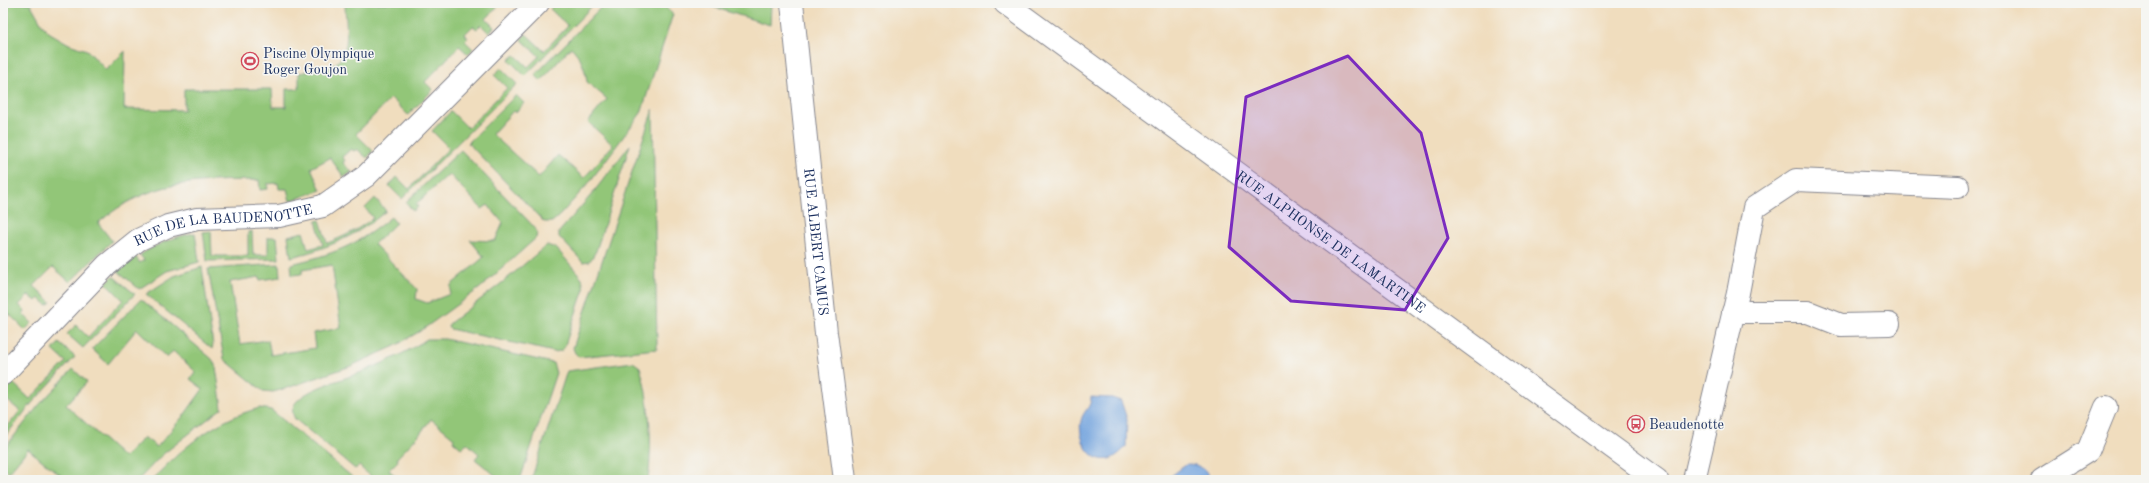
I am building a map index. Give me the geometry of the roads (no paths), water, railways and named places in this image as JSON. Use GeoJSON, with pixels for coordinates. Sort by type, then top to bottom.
{"type":"FeatureCollection","features":[{"type":"Feature","properties":{"kind":"street","name":"RUE DE LA BAUDENOTTE"},"geometry":{"type":"LineString","coordinates":[[3,374],[107,265],[138,240],[168,226],[197,219],[279,216],[323,206],[360,180],[538,3]]}},
{"type":"Feature","properties":{"kind":"street","name":"RUE ALBERT CAMUS"},"geometry":{"type":"LineString","coordinates":[[792,3],[826,333],[845,480]]}},
{"type":"Feature","properties":{"kind":"street","name":"RUE ALPHONSE DE LAMARTINE"},"geometry":{"type":"LineString","coordinates":[[1004,3],[1657,480]]}},
{"type":"Feature","properties":{"kind":"street"},"geometry":{"type":"LineString","coordinates":[[1694,480],[1733,312],[1754,208],[1796,180],[1958,188]]}},
{"type":"Feature","properties":{"kind":"street"},"geometry":{"type":"LineString","coordinates":[[1733,312],[1808,312],[1841,325],[1889,324]]}},
{"type":"Feature","properties":{"kind":"street"},"geometry":{"type":"LineString","coordinates":[[2042,480],[2088,451],[2106,407]]}},
{"type":"Feature","properties":{"kind":"water"},"geometry":{"type":"Polygon","coordinates":[[[1091,397],[1112,398],[1121,401],[1127,419],[1126,447],[1110,459],[1106,460],[1097,458],[1089,452],[1083,442],[1080,426],[1083,414],[1090,404],[1091,397]]]}},
{"type":"Feature","properties":{"kind":"water"},"geometry":{"type":"Polygon","coordinates":[[[1187,464],[1195,465],[1205,470],[1210,480],[1168,480],[1187,464]]]}},
{"type":"Feature","properties":{"kind":"place","name":"Piscine Olympique Roger Goujon"},"geometry":{"type":"Point","coordinates":[250,61]}},
{"type":"Feature","properties":{"kind":"place","name":"Beaudenotte"},"geometry":{"type":"Point","coordinates":[1636,424]}}]}
